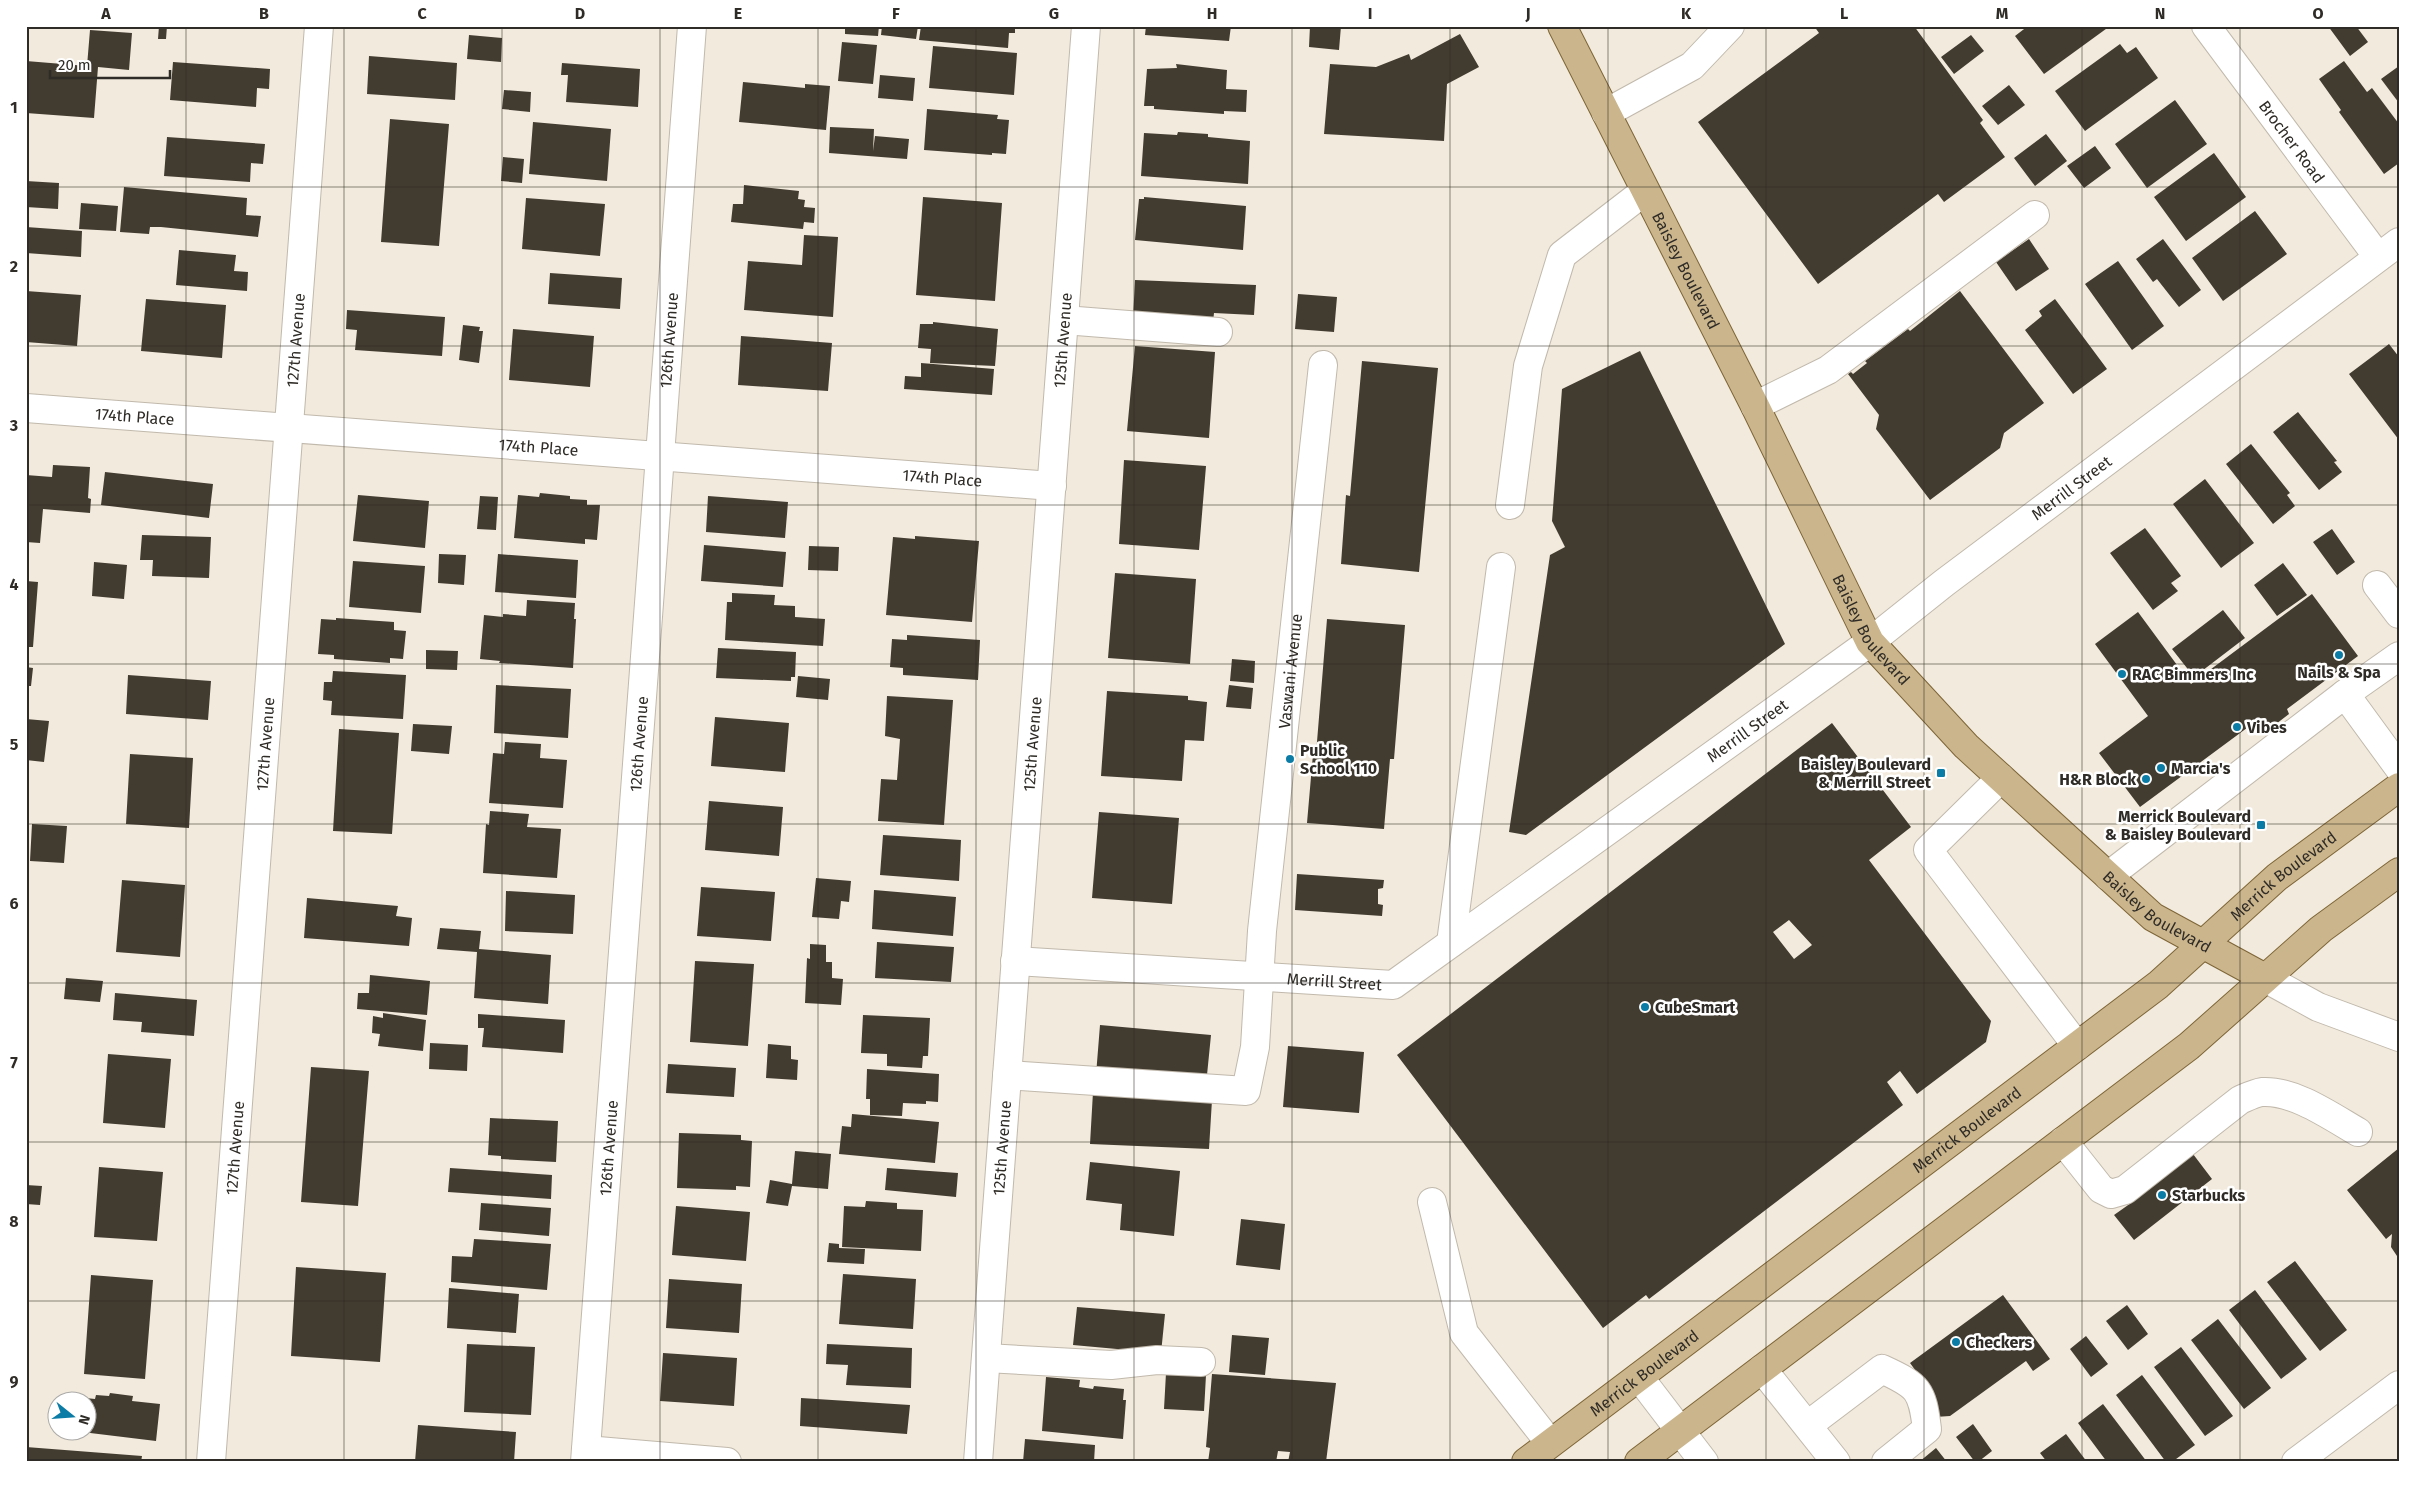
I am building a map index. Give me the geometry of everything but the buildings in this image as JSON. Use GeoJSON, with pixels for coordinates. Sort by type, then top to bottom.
{"type":"FeatureCollection","features":[{"type":"Feature","properties":{"kind":"main road","name":"Baisley Boulevard"},"geometry":{"type":"LineString","coordinates":[[1562,26],[1755,406],[1870,642],[1966,746],[2153,917],[2265,978]]}},
{"type":"Feature","properties":{"kind":"main road","name":"Merrick Boulevard"},"geometry":{"type":"LineString","coordinates":[[1526,1462],[2158,985],[2277,877],[2399,787]]}},
{"type":"Feature","properties":{"kind":"main road"},"geometry":{"type":"LineString","coordinates":[[1639,1462],[2188,1046],[2321,929],[2399,872]]}},
{"type":"Feature","properties":{"kind":"street","name":"127th Avenue"},"geometry":{"type":"LineString","coordinates":[[211,1462],[319,26]]}},
{"type":"Feature","properties":{"kind":"street","name":"126th Avenue"},"geometry":{"type":"LineString","coordinates":[[585,1456],[692,26]]}},
{"type":"Feature","properties":{"kind":"street","name":"125th Avenue"},"geometry":{"type":"LineString","coordinates":[[978,1462],[1086,26]]}},
{"type":"Feature","properties":{"kind":"street"},"geometry":{"type":"LineString","coordinates":[[1606,113],[1692,66],[1730,26]]}},
{"type":"Feature","properties":{"kind":"street","name":"Brocher Road"},"geometry":{"type":"LineString","coordinates":[[2206,26],[2388,249]]}},
{"type":"Feature","properties":{"kind":"street"},"geometry":{"type":"LineString","coordinates":[[1510,505],[1528,366],[1562,255],[1645,191]]}},
{"type":"Feature","properties":{"kind":"street"},"geometry":{"type":"LineString","coordinates":[[1755,406],[1828,370],[2035,215]]}},
{"type":"Feature","properties":{"kind":"street","name":"Merrill Street"},"geometry":{"type":"LineString","coordinates":[[1016,961],[1393,986],[1870,642],[1952,577],[2388,249]]}},
{"type":"Feature","properties":{"kind":"street"},"geometry":{"type":"LineString","coordinates":[[1064,320],[1218,332]]}},
{"type":"Feature","properties":{"kind":"street","name":"Vaswani Avenue"},"geometry":{"type":"LineString","coordinates":[[1007,1075],[1246,1091],[1255,1047],[1259,977],[1323,365]]}},
{"type":"Feature","properties":{"kind":"street","name":"174th Place"},"geometry":{"type":"LineString","coordinates":[[26,408],[1052,486]]}},
{"type":"Feature","properties":{"kind":"street"},"geometry":{"type":"LineString","coordinates":[[1451,943],[1501,567]]}},
{"type":"Feature","properties":{"kind":"street"},"geometry":{"type":"LineString","coordinates":[[2377,585],[2399,614]]}},
{"type":"Feature","properties":{"kind":"street"},"geometry":{"type":"LineString","coordinates":[[2108,876],[2345,694],[2399,656]]}},
{"type":"Feature","properties":{"kind":"street"},"geometry":{"type":"LineString","coordinates":[[2345,694],[2399,768]]}},
{"type":"Feature","properties":{"kind":"street"},"geometry":{"type":"LineString","coordinates":[[2000,778],[1928,850],[2077,1046]]}},
{"type":"Feature","properties":{"kind":"street","name":"Baisley Boulevard"},"geometry":{"type":"LineString","coordinates":[[2265,978],[2318,1007],[2399,1037]]}},
{"type":"Feature","properties":{"kind":"street"},"geometry":{"type":"LineString","coordinates":[[2064,1141],[2101,1189],[2111,1194],[2125,1190],[2240,1100],[2261,1092],[2280,1093],[2314,1107],[2358,1132]]}},
{"type":"Feature","properties":{"kind":"street"},"geometry":{"type":"LineString","coordinates":[[1432,1202],[1464,1333],[1550,1443]]}},
{"type":"Feature","properties":{"kind":"street"},"geometry":{"type":"LineString","coordinates":[[986,1358],[1111,1365],[1157,1360],[1201,1362]]}},
{"type":"Feature","properties":{"kind":"street"},"geometry":{"type":"LineString","coordinates":[[1762,1368],[1836,1462]]}},
{"type":"Feature","properties":{"kind":"street"},"geometry":{"type":"LineString","coordinates":[[1808,1425],[1882,1369],[1899,1377],[1907,1381],[1923,1400],[1927,1429],[1886,1462]]}},
{"type":"Feature","properties":{"kind":"street"},"geometry":{"type":"LineString","coordinates":[[1639,1377],[1704,1462]]}},
{"type":"Feature","properties":{"kind":"street"},"geometry":{"type":"LineString","coordinates":[[2296,1462],[2399,1385]]}},
{"type":"Feature","properties":{"kind":"street"},"geometry":{"type":"LineString","coordinates":[[585,1456],[727,1462]]}},
{"type":"Feature","properties":{"kind":"place","name":"Nails & Spa"},"geometry":{"type":"Point","coordinates":[2339,655]}},
{"type":"Feature","properties":{"kind":"place","name":"RAC Bimmers Inc"},"geometry":{"type":"Point","coordinates":[2122,674]}},
{"type":"Feature","properties":{"kind":"place","name":"Vibes"},"geometry":{"type":"Point","coordinates":[2237,727]}},
{"type":"Feature","properties":{"kind":"place","name":"Public School 110"},"geometry":{"type":"Point","coordinates":[1290,759]}},
{"type":"Feature","properties":{"kind":"place","name":"Marcia's"},"geometry":{"type":"Point","coordinates":[2161,768]}},
{"type":"Feature","properties":{"kind":"place","name":"Baisley Boulevard & Merrill Street"},"geometry":{"type":"Point","coordinates":[1941,773]}},
{"type":"Feature","properties":{"kind":"place","name":"H&R Block"},"geometry":{"type":"Point","coordinates":[2146,779]}},
{"type":"Feature","properties":{"kind":"place","name":"Merrick Boulevard & Baisley Boulevard"},"geometry":{"type":"Point","coordinates":[2261,825]}},
{"type":"Feature","properties":{"kind":"place","name":"CubeSmart"},"geometry":{"type":"Point","coordinates":[1645,1007]}},
{"type":"Feature","properties":{"kind":"place","name":"Starbucks"},"geometry":{"type":"Point","coordinates":[2162,1195]}},
{"type":"Feature","properties":{"kind":"place","name":"Checkers"},"geometry":{"type":"Point","coordinates":[1956,1342]}}]}
